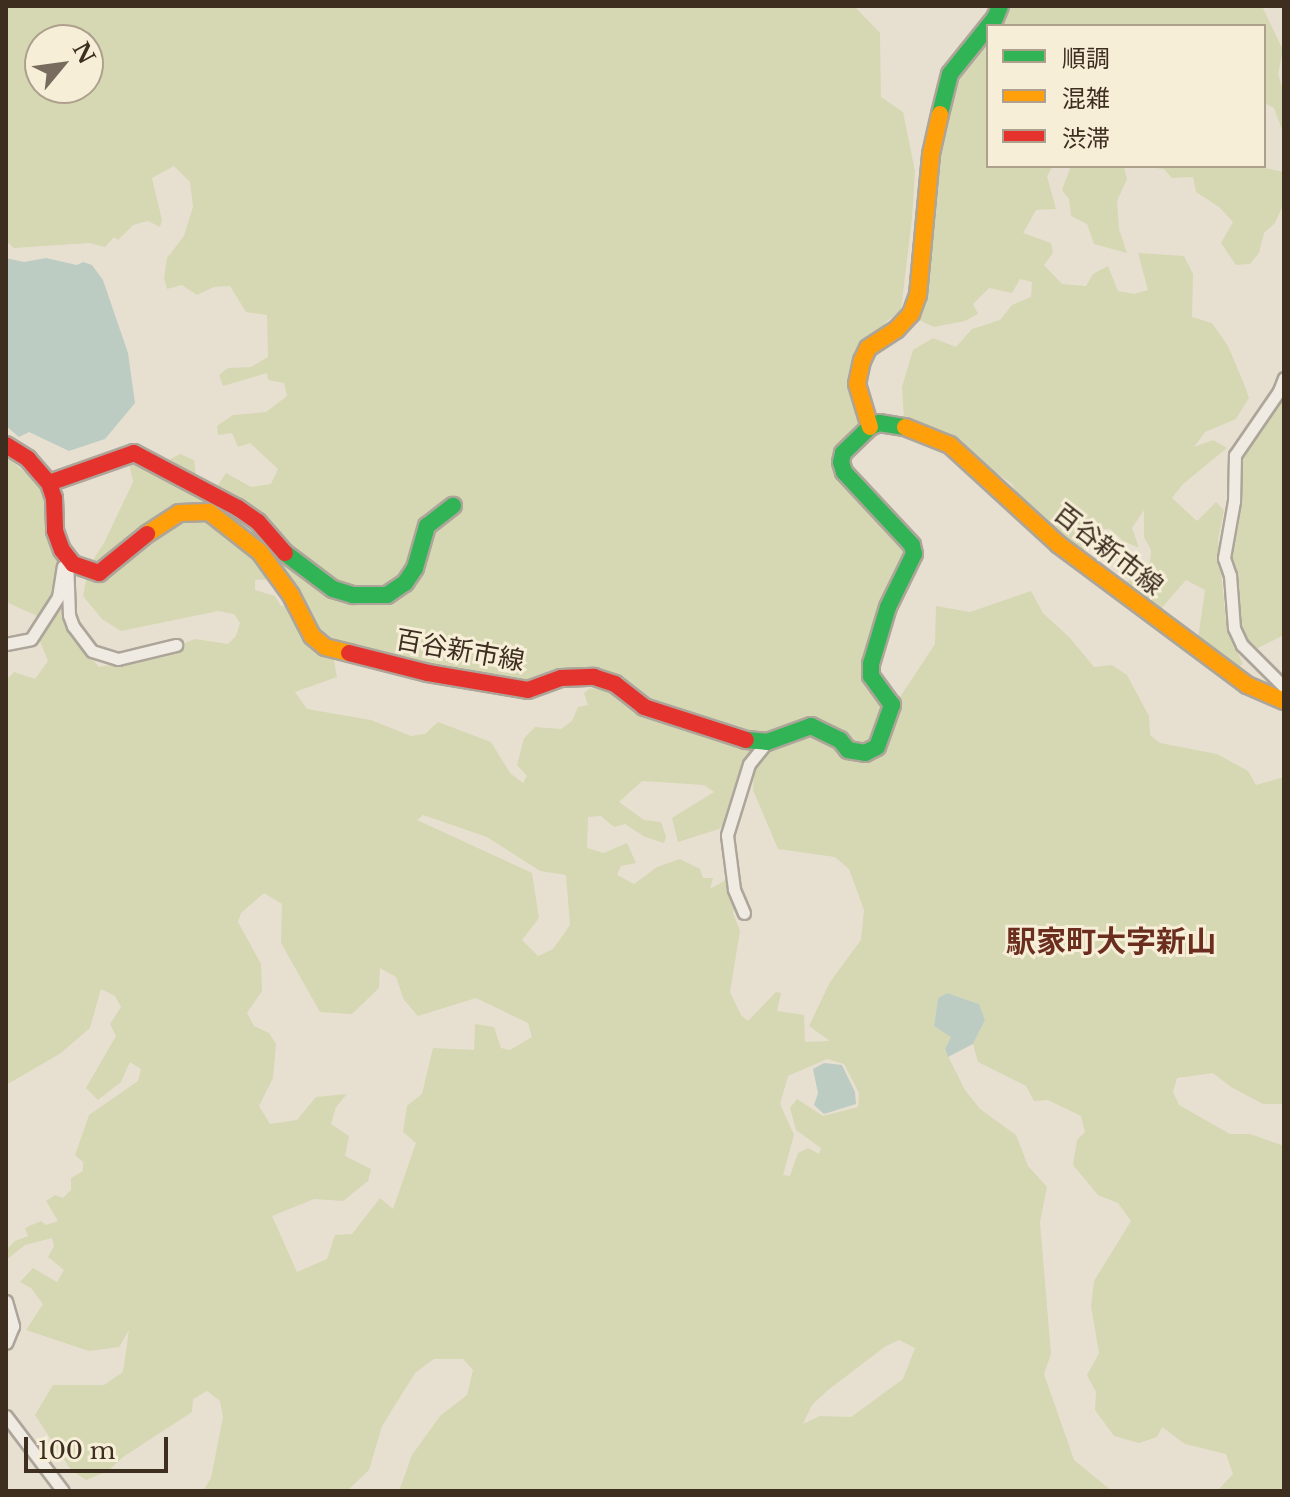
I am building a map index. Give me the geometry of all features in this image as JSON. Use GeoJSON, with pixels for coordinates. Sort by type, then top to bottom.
{"type":"FeatureCollection","features":[{"type":"Feature","properties":{"kind":"main road"},"geometry":{"type":"LineString","coordinates":[[990,24],[1000,6]]}},
{"type":"Feature","properties":{"kind":"main road"},"geometry":{"type":"LineString","coordinates":[[870,427],[857,384],[862,361],[868,348],[896,330],[911,314],[918,295],[931,154],[946,90],[964,53],[986,28]]}},
{"type":"Feature","properties":{"kind":"main road","name":"百谷新市線"},"geometry":{"type":"LineString","coordinates":[[67,557],[73,564],[99,573],[163,521],[179,513],[209,512],[260,552],[291,595],[312,636],[325,647],[428,673],[528,690],[561,678],[594,677],[615,684],[644,707],[741,740],[767,742],[811,726],[840,740],[848,750],[865,753],[877,747],[892,705],[871,676],[871,664],[888,607],[914,554],[912,545],[844,472],[841,462],[843,453],[870,427],[879,423],[904,427],[924,438],[950,445],[1058,544],[1247,685],[1284,701]]}},
{"type":"Feature","properties":{"kind":"main road"},"geometry":{"type":"LineString","coordinates":[[6,445],[28,459],[49,483],[54,498],[55,531],[67,557]]}},
{"type":"Feature","properties":{"kind":"main road"},"geometry":{"type":"LineString","coordinates":[[49,483],[134,453],[238,508],[258,522],[276,545],[302,569],[333,589],[353,595],[387,595],[405,583],[415,568],[427,526],[453,506]]}},
{"type":"Feature","properties":{"kind":"street"},"geometry":{"type":"LineString","coordinates":[[1284,378],[1279,391],[1235,455],[1234,501],[1224,558],[1230,575],[1234,628],[1242,645],[1284,687]]}},
{"type":"Feature","properties":{"kind":"street"},"geometry":{"type":"LineString","coordinates":[[6,644],[31,639],[58,597],[60,571],[67,557]]}},
{"type":"Feature","properties":{"kind":"street"},"geometry":{"type":"LineString","coordinates":[[67,557],[69,615],[73,626],[92,651],[118,659],[176,645]]}},
{"type":"Feature","properties":{"kind":"street"},"geometry":{"type":"LineString","coordinates":[[744,913],[734,889],[727,835],[749,764],[767,742]]}},
{"type":"Feature","properties":{"kind":"street"},"geometry":{"type":"LineString","coordinates":[[6,1301],[13,1326],[8,1338]]}},
{"type":"Feature","properties":{"kind":"street"},"geometry":{"type":"LineString","coordinates":[[6,1416],[63,1491]]}},
{"type":"Feature","properties":{"kind":"green space"},"geometry":{"type":"Polygon","coordinates":[[[6,6],[854,6],[880,33],[881,97],[903,112],[915,171],[901,310],[886,322],[852,379],[851,394],[870,419],[835,452],[838,472],[912,554],[889,589],[869,659],[868,679],[888,707],[876,743],[862,749],[812,719],[764,736],[746,737],[671,717],[649,706],[623,683],[602,673],[558,675],[529,687],[461,676],[458,670],[435,672],[367,652],[351,644],[332,646],[316,632],[286,574],[274,567],[273,579],[255,580],[255,590],[275,596],[281,606],[293,604],[308,639],[333,656],[337,677],[295,692],[307,709],[371,720],[411,736],[425,734],[438,722],[491,742],[510,773],[523,783],[527,776],[517,765],[524,738],[535,727],[561,729],[572,721],[578,707],[588,705],[584,693],[590,688],[601,690],[604,683],[666,721],[740,741],[761,742],[751,751],[741,774],[736,814],[719,829],[678,842],[672,818],[714,792],[704,785],[642,781],[619,802],[644,820],[661,822],[666,837],[664,843],[645,837],[625,824],[614,827],[601,816],[588,817],[587,848],[604,853],[627,843],[636,863],[621,866],[617,875],[634,884],[657,867],[680,859],[700,869],[703,878],[713,878],[710,889],[726,880],[740,892],[733,913],[740,931],[730,992],[741,1015],[748,1021],[776,992],[781,993],[777,1011],[804,1015],[805,1042],[830,1041],[809,1026],[830,982],[861,940],[864,910],[849,869],[835,857],[778,849],[753,790],[754,766],[758,755],[766,748],[810,731],[855,756],[879,757],[896,703],[935,644],[936,606],[970,612],[1031,591],[1043,613],[1070,638],[1094,667],[1112,665],[1127,675],[1149,716],[1150,735],[1160,743],[1217,754],[1248,771],[1256,785],[1284,777],[1284,1104],[1263,1104],[1231,1087],[1213,1073],[1177,1078],[1173,1092],[1179,1105],[1230,1134],[1250,1134],[1284,1146],[1284,1491],[1217,1491],[1233,1474],[1226,1454],[1185,1444],[1162,1427],[1157,1437],[1139,1443],[1114,1436],[1095,1410],[1096,1392],[1087,1375],[1099,1353],[1091,1306],[1094,1281],[1131,1221],[1118,1203],[1098,1195],[1073,1165],[1077,1140],[1085,1132],[1081,1116],[1048,1100],[1034,1101],[1026,1086],[978,1062],[973,1044],[985,1020],[979,1004],[947,993],[938,998],[934,1026],[952,1037],[945,1050],[965,1090],[980,1109],[1016,1135],[1028,1166],[1047,1187],[1040,1222],[1051,1354],[1044,1374],[1074,1460],[1112,1491],[399,1491],[412,1455],[440,1416],[467,1395],[473,1370],[463,1359],[434,1359],[415,1373],[382,1426],[369,1470],[347,1491],[203,1491],[211,1478],[223,1417],[220,1401],[207,1391],[193,1399],[192,1412],[123,1457],[108,1471],[86,1480],[71,1470],[35,1415],[53,1385],[104,1385],[123,1372],[129,1330],[119,1347],[89,1351],[26,1330],[43,1304],[31,1288],[20,1282],[33,1268],[57,1282],[64,1270],[48,1257],[54,1246],[52,1238],[25,1245],[6,1260],[6,1250],[15,1241],[28,1236],[25,1228],[41,1221],[46,1225],[58,1221],[46,1201],[55,1195],[63,1198],[71,1190],[71,1178],[83,1171],[83,1162],[75,1155],[89,1115],[138,1081],[141,1069],[130,1062],[121,1082],[98,1100],[86,1088],[116,1036],[110,1024],[121,1007],[115,996],[101,989],[90,1028],[61,1053],[6,1085],[6,680],[14,672],[35,679],[48,661],[37,634],[60,597],[63,573],[71,634],[99,667],[152,656],[195,639],[228,644],[236,636],[240,623],[234,614],[218,611],[121,631],[102,619],[83,596],[89,566],[104,543],[133,482],[129,464],[146,450],[167,461],[180,454],[194,460],[196,477],[218,485],[226,473],[251,487],[271,484],[278,469],[250,443],[238,447],[232,433],[218,435],[217,426],[233,415],[266,412],[287,396],[284,383],[268,380],[267,373],[223,386],[219,375],[228,368],[251,367],[268,357],[267,315],[246,312],[230,286],[214,287],[197,295],[182,285],[167,289],[164,278],[167,258],[184,236],[193,207],[190,182],[174,166],[152,178],[162,220],[160,227],[148,221],[133,225],[118,240],[114,237],[105,247],[89,243],[14,248],[6,241],[6,6]],[[423,815],[417,820],[532,873],[539,918],[522,940],[538,956],[553,949],[570,925],[566,875],[540,871],[487,837],[423,815]],[[264,893],[241,913],[238,922],[261,964],[262,991],[247,1013],[254,1026],[269,1033],[276,1044],[273,1078],[259,1106],[270,1124],[297,1120],[316,1097],[347,1094],[336,1107],[331,1124],[349,1136],[345,1156],[371,1169],[368,1181],[343,1201],[314,1199],[272,1216],[297,1272],[327,1259],[335,1235],[352,1234],[380,1198],[393,1209],[416,1143],[403,1132],[407,1106],[422,1094],[433,1048],[474,1050],[475,1024],[494,1027],[501,1048],[510,1050],[532,1037],[528,1023],[476,998],[418,1016],[404,1000],[396,977],[380,968],[379,988],[352,1014],[320,1012],[281,943],[282,904],[264,893]],[[827,1059],[788,1076],[780,1104],[794,1135],[783,1175],[790,1176],[798,1153],[808,1148],[819,1154],[821,1148],[796,1130],[790,1108],[797,1099],[823,1116],[858,1107],[859,1093],[844,1064],[827,1059]],[[899,1340],[886,1346],[812,1405],[803,1424],[820,1416],[851,1417],[903,1379],[915,1348],[899,1340]]]}},
{"type":"Feature","properties":{"kind":"green space"},"geometry":{"type":"Polygon","coordinates":[[[1004,6],[1262,6],[1283,50],[1278,74],[1284,93],[1284,135],[1274,108],[1266,104],[1266,24],[992,24],[1004,6]]]}},
{"type":"Feature","properties":{"kind":"green space"},"geometry":{"type":"Polygon","coordinates":[[[986,32],[986,168],[1052,168],[1047,176],[1056,209],[1036,210],[1023,233],[1051,243],[1053,253],[1044,265],[1062,284],[1086,286],[1093,274],[1108,266],[1118,291],[1134,294],[1148,290],[1138,253],[1184,256],[1193,274],[1192,317],[1212,323],[1228,346],[1249,398],[1236,419],[1205,432],[1194,447],[1213,440],[1227,448],[1183,484],[1172,498],[1197,521],[1216,502],[1224,510],[1218,540],[1227,632],[1243,664],[1235,669],[1198,639],[1205,590],[1186,580],[1159,611],[1122,582],[1138,579],[1150,562],[1151,550],[1144,537],[1144,510],[1132,528],[1139,548],[1123,541],[1110,529],[1089,529],[1077,537],[1085,546],[1082,553],[1020,499],[1012,484],[952,442],[904,420],[902,387],[913,350],[933,338],[956,347],[972,329],[1000,320],[1012,305],[1031,297],[1032,282],[1020,279],[1012,293],[989,288],[973,304],[978,314],[965,321],[934,327],[921,321],[917,311],[950,89],[986,32]]]}},
{"type":"Feature","properties":{"kind":"green space"},"geometry":{"type":"Polygon","coordinates":[[[1070,168],[1124,168],[1127,179],[1117,201],[1119,229],[1127,253],[1094,244],[1087,224],[1071,216],[1069,199],[1062,190],[1070,168]]]}},
{"type":"Feature","properties":{"kind":"green space"},"geometry":{"type":"Polygon","coordinates":[[[1156,168],[1265,168],[1284,172],[1284,203],[1275,223],[1264,233],[1259,253],[1250,264],[1236,265],[1221,243],[1233,222],[1219,207],[1196,192],[1193,177],[1172,178],[1164,169],[1156,168]]]}},
{"type":"Feature","properties":{"kind":"green space"},"geometry":{"type":"Polygon","coordinates":[[[1279,396],[1284,396],[1284,635],[1258,648],[1249,648],[1234,621],[1231,550],[1235,461],[1279,396]]]}},
{"type":"Feature","properties":{"kind":"green space"},"geometry":{"type":"Polygon","coordinates":[[[6,457],[39,483],[51,500],[59,562],[56,591],[42,618],[6,602],[6,457]]]}},
{"type":"Feature","properties":{"kind":"shaded area"},"geometry":{"type":"Polygon","coordinates":[[[6,258],[24,262],[46,258],[77,265],[83,262],[92,265],[103,280],[128,353],[135,403],[105,439],[69,451],[29,432],[19,437],[6,426],[6,258]]]}},
{"type":"Feature","properties":{"kind":"shaded area"},"geometry":{"type":"Polygon","coordinates":[[[947,993],[979,1004],[985,1020],[973,1044],[948,1057],[945,1049],[951,1037],[934,1026],[938,998],[947,993]]]}},
{"type":"Feature","properties":{"kind":"shaded area"},"geometry":{"type":"Polygon","coordinates":[[[824,1063],[842,1065],[855,1092],[856,1104],[824,1114],[814,1105],[818,1093],[813,1069],[824,1063]]]}},
{"type":"Feature","properties":{"kind":"traffic: fast"},"geometry":{"type":"LineString","coordinates":[[990,24],[1000,6]]}},
{"type":"Feature","properties":{"kind":"traffic: fast"},"geometry":{"type":"LineString","coordinates":[[940,114],[950,74],[986,29]]}},
{"type":"Feature","properties":{"kind":"traffic: fast"},"geometry":{"type":"LineString","coordinates":[[746,740],[767,742],[811,726],[840,740],[848,750],[865,753],[877,747],[892,705],[871,676],[871,664],[888,607],[914,554],[912,545],[844,472],[841,462],[843,453],[870,427],[879,423],[905,427]]}},
{"type":"Feature","properties":{"kind":"traffic: fast"},"geometry":{"type":"LineString","coordinates":[[285,553],[333,589],[353,595],[387,595],[405,583],[415,568],[427,526],[453,506]]}},
{"type":"Feature","properties":{"kind":"traffic: slow"},"geometry":{"type":"LineString","coordinates":[[870,427],[857,384],[862,361],[868,348],[896,330],[911,314],[918,295],[931,154],[940,114]]}},
{"type":"Feature","properties":{"kind":"traffic: slow"},"geometry":{"type":"LineString","coordinates":[[905,427],[950,445],[1058,544],[1247,685],[1284,701]]}},
{"type":"Feature","properties":{"kind":"traffic: slow"},"geometry":{"type":"LineString","coordinates":[[147,534],[179,513],[209,512],[260,552],[291,595],[312,636],[325,647],[349,653]]}},
{"type":"Feature","properties":{"kind":"traffic: jam"},"geometry":{"type":"LineString","coordinates":[[6,445],[28,459],[49,483],[54,498],[55,531],[62,550],[73,564],[99,573],[147,534]]}},
{"type":"Feature","properties":{"kind":"traffic: jam"},"geometry":{"type":"LineString","coordinates":[[49,483],[134,453],[238,508],[258,522],[285,553]]}},
{"type":"Feature","properties":{"kind":"traffic: jam"},"geometry":{"type":"LineString","coordinates":[[349,653],[428,673],[528,690],[561,678],[594,677],[615,684],[644,707],[746,740]]}},
{"type":"Feature","properties":{"kind":"district","name":"駅家町大字新山"},"geometry":{"type":"Point","coordinates":[1111,942]}}]}
